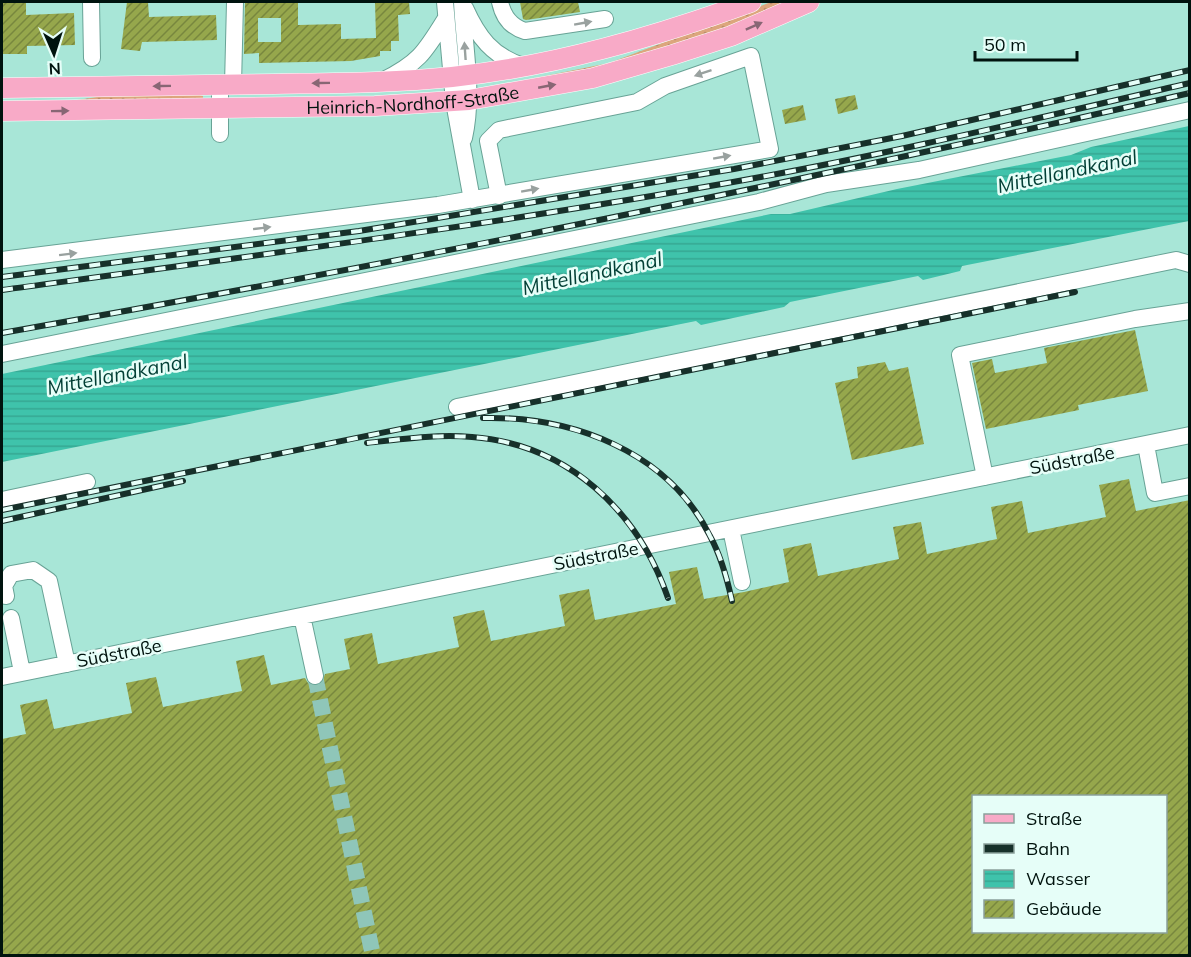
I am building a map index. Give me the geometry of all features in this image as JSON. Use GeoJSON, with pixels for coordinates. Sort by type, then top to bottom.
{"type":"FeatureCollection","features":[{"type":"Feature","properties":{"kind":"main road","name":"Heinrich-Nordhoff-Straße"},"geometry":{"type":"LineString","coordinates":[[2,88],[380,82],[459,76],[523,66],[615,46],[684,26],[751,2]]}},
{"type":"Feature","properties":{"kind":"main road","name":"Heinrich-Nordhoff-Straße"},"geometry":{"type":"LineString","coordinates":[[2,111],[392,106],[461,101],[593,78],[672,56],[731,36],[809,2]]}},
{"type":"Feature","properties":{"kind":"street"},"geometry":{"type":"LineString","coordinates":[[91,2],[92,58]]}},
{"type":"Feature","properties":{"kind":"street"},"geometry":{"type":"LineString","coordinates":[[220,134],[220,109],[227,85],[235,2]]}},
{"type":"Feature","properties":{"kind":"street"},"geometry":{"type":"LineString","coordinates":[[462,2],[475,30],[494,52],[523,66]]}},
{"type":"Feature","properties":{"kind":"street"},"geometry":{"type":"LineString","coordinates":[[462,2],[459,76],[463,142],[471,193]]}},
{"type":"Feature","properties":{"kind":"street"},"geometry":{"type":"LineString","coordinates":[[500,2],[506,18],[518,29],[525,31],[605,19]]}},
{"type":"Feature","properties":{"kind":"street"},"geometry":{"type":"LineString","coordinates":[[445,10],[459,76]]}},
{"type":"Feature","properties":{"kind":"street"},"geometry":{"type":"LineString","coordinates":[[380,82],[409,68],[426,51],[445,10]]}},
{"type":"Feature","properties":{"kind":"street"},"geometry":{"type":"LineString","coordinates":[[6,260],[471,193],[771,149],[751,56],[665,86],[637,102],[499,130],[488,141],[497,189]]}},
{"type":"Feature","properties":{"kind":"street"},"geometry":{"type":"LineString","coordinates":[[2,354],[748,204],[826,184],[919,170],[1190,110]]}},
{"type":"Feature","properties":{"kind":"street"},"geometry":{"type":"LineString","coordinates":[[457,407],[1176,260],[1190,264]]}},
{"type":"Feature","properties":{"kind":"street"},"geometry":{"type":"LineString","coordinates":[[985,477],[960,356],[1135,319],[1190,311]]}},
{"type":"Feature","properties":{"kind":"street","name":"Südstraße"},"geometry":{"type":"LineString","coordinates":[[2,676],[1190,435]]}},
{"type":"Feature","properties":{"kind":"street"},"geometry":{"type":"LineString","coordinates":[[1146,444],[1155,493],[1190,486]]}},
{"type":"Feature","properties":{"kind":"street"},"geometry":{"type":"LineString","coordinates":[[2,500],[87,482]]}},
{"type":"Feature","properties":{"kind":"street"},"geometry":{"type":"LineString","coordinates":[[731,528],[742,582]]}},
{"type":"Feature","properties":{"kind":"street"},"geometry":{"type":"LineString","coordinates":[[6,596],[4,586],[11,574],[33,570],[49,581],[67,663]]}},
{"type":"Feature","properties":{"kind":"street"},"geometry":{"type":"LineString","coordinates":[[302,616],[315,676]]}},
{"type":"Feature","properties":{"kind":"street"},"geometry":{"type":"LineString","coordinates":[[11,618],[22,672]]}},
{"type":"Feature","properties":{"kind":"shaded area"},"geometry":{"type":"Polygon","coordinates":[[[771,2],[793,2],[708,36],[611,66],[525,80],[609,63],[771,2]]]}},
{"type":"Feature","properties":{"kind":"shaded area"},"geometry":{"type":"Polygon","coordinates":[[[124,93],[193,93],[203,98],[192,102],[2,105],[2,101],[77,100],[124,93]]]}},
{"type":"Feature","properties":{"kind":"water","name":"Mittellandkanal"},"geometry":{"type":"Polygon","coordinates":[[[1189,126],[1189,221],[962,266],[960,271],[923,280],[918,276],[790,302],[784,307],[701,325],[696,321],[2,462],[2,374],[771,214],[790,214],[897,189],[1071,155],[1091,147],[1189,126]]]}},
{"type":"Feature","properties":{"kind":"building"},"geometry":{"type":"Polygon","coordinates":[[[2,2],[26,2],[26,15],[74,13],[75,45],[27,46],[27,54],[2,54],[2,2]]]}},
{"type":"Feature","properties":{"kind":"building"},"geometry":{"type":"Polygon","coordinates":[[[127,2],[148,2],[149,17],[216,15],[217,40],[142,42],[140,51],[121,49],[127,2]]]}},
{"type":"Feature","properties":{"kind":"building"},"geometry":{"type":"Polygon","coordinates":[[[245,2],[298,2],[298,25],[341,24],[341,39],[376,38],[375,2],[409,2],[410,14],[398,15],[399,41],[391,41],[391,51],[380,51],[380,56],[351,61],[259,63],[259,53],[244,54],[245,2]],[[258,18],[258,42],[281,42],[281,18],[258,18]]]}},
{"type":"Feature","properties":{"kind":"building"},"geometry":{"type":"Polygon","coordinates":[[[520,2],[578,2],[580,12],[526,20],[523,19],[520,2]]]}},
{"type":"Feature","properties":{"kind":"building"},"geometry":{"type":"Polygon","coordinates":[[[855,95],[858,109],[838,114],[835,99],[855,95]]]}},
{"type":"Feature","properties":{"kind":"building"},"geometry":{"type":"Polygon","coordinates":[[[803,105],[806,120],[785,124],[782,110],[803,105]]]}},
{"type":"Feature","properties":{"kind":"building"},"geometry":{"type":"Polygon","coordinates":[[[1135,330],[1148,391],[1078,405],[1079,410],[986,429],[972,363],[992,359],[995,373],[1047,363],[1044,348],[1135,330]]]}},
{"type":"Feature","properties":{"kind":"building"},"geometry":{"type":"Polygon","coordinates":[[[885,362],[889,371],[908,367],[924,444],[852,460],[835,383],[858,378],[857,367],[885,362]]]}},
{"type":"Feature","properties":{"kind":"building"},"geometry":{"type":"Polygon","coordinates":[[[1129,479],[1136,511],[1190,500],[1190,956],[2,956],[2,739],[26,734],[20,705],[47,699],[54,729],[132,713],[126,683],[156,677],[163,707],[242,691],[236,661],[264,655],[271,685],[305,678],[308,683],[317,686],[322,683],[325,674],[350,669],[344,639],[372,633],[378,664],[459,647],[453,617],[469,613],[484,610],[491,641],[565,626],[559,595],[589,589],[595,620],[676,604],[669,572],[697,567],[704,599],[789,582],[783,549],[811,543],[818,576],[899,559],[893,527],[921,522],[927,554],[997,539],[991,507],[1022,501],[1028,533],[1106,517],[1099,485],[1129,479]]]}},
{"type":"Feature","properties":{"kind":"tunnel"},"geometry":{"type":"LineString","coordinates":[[315,676],[373,956]]}},
{"type":"Feature","properties":{"kind":"railway"},"geometry":{"type":"LineString","coordinates":[[2,277],[359,231],[734,169],[902,136],[1190,70]]}},
{"type":"Feature","properties":{"kind":"railway"},"geometry":{"type":"LineString","coordinates":[[2,290],[276,253],[642,198],[905,148],[1190,83]]}},
{"type":"Feature","properties":{"kind":"railway"},"geometry":{"type":"LineString","coordinates":[[2,333],[449,250],[894,159],[1190,93]]}},
{"type":"Feature","properties":{"kind":"railway"},"geometry":{"type":"LineString","coordinates":[[2,510],[1075,292]]}},
{"type":"Feature","properties":{"kind":"railway"},"geometry":{"type":"LineString","coordinates":[[483,418],[517,419],[583,432],[614,444],[643,461],[669,481],[692,506],[717,551],[732,601]]}},
{"type":"Feature","properties":{"kind":"railway"},"geometry":{"type":"LineString","coordinates":[[367,443],[420,437],[459,436],[507,442],[539,453],[568,468],[595,487],[618,511],[638,537],[655,566],[668,598]]}},
{"type":"Feature","properties":{"kind":"railway"},"geometry":{"type":"LineString","coordinates":[[2,521],[183,481]]}}]}
